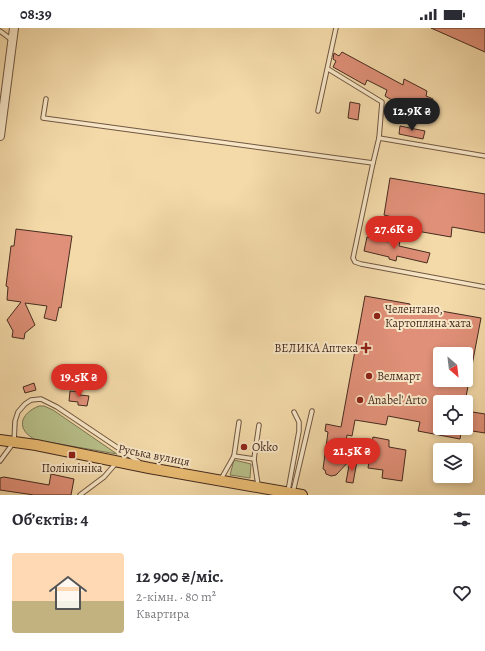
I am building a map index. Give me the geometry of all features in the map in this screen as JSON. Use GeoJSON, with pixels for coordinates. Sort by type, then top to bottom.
{"type":"FeatureCollection","features":[{"type":"Feature","properties":{"kind":"main road","name":"Руська вулиця"},"geometry":{"type":"LineString","coordinates":[[0,440],[258,488],[294,493]]}},
{"type":"Feature","properties":{"kind":"street"},"geometry":{"type":"LineString","coordinates":[[0,136],[14,28]]}},
{"type":"Feature","properties":{"kind":"lane"},"geometry":{"type":"LineString","coordinates":[[318,111],[336,28]]}},
{"type":"Feature","properties":{"kind":"lane"},"geometry":{"type":"LineString","coordinates":[[0,31],[13,40]]}},
{"type":"Feature","properties":{"kind":"lane"},"geometry":{"type":"LineString","coordinates":[[328,69],[382,102],[379,138],[353,258],[355,262],[485,287]]}},
{"type":"Feature","properties":{"kind":"lane"},"geometry":{"type":"LineString","coordinates":[[46,99],[43,118],[373,163]]}},
{"type":"Feature","properties":{"kind":"lane"},"geometry":{"type":"LineString","coordinates":[[379,138],[485,156]]}},
{"type":"Feature","properties":{"kind":"lane"},"geometry":{"type":"LineString","coordinates":[[0,460],[14,442],[15,421],[18,412],[31,400],[41,399],[57,407],[149,468]]}},
{"type":"Feature","properties":{"kind":"lane"},"geometry":{"type":"LineString","coordinates":[[294,493],[312,411]]}},
{"type":"Feature","properties":{"kind":"lane"},"geometry":{"type":"LineString","coordinates":[[294,412],[299,422],[299,431],[294,493]]}},
{"type":"Feature","properties":{"kind":"lane"},"geometry":{"type":"LineString","coordinates":[[220,481],[234,456],[240,422]]}},
{"type":"Feature","properties":{"kind":"lane"},"geometry":{"type":"LineString","coordinates":[[258,488],[254,460],[259,425]]}},
{"type":"Feature","properties":{"kind":"lane"},"geometry":{"type":"LineString","coordinates":[[234,456],[254,460]]}},
{"type":"Feature","properties":{"kind":"lane"},"geometry":{"type":"LineString","coordinates":[[80,495],[104,477],[117,461]]}},
{"type":"Feature","properties":{"kind":"green space"},"geometry":{"type":"Polygon","coordinates":[[[39,406],[44,406],[53,410],[117,454],[36,440],[25,432],[22,422],[27,413],[39,406]]]}},
{"type":"Feature","properties":{"kind":"green space"},"geometry":{"type":"Polygon","coordinates":[[[234,460],[251,464],[250,478],[230,475],[234,460]]]}},
{"type":"Feature","properties":{"kind":"building"},"geometry":{"type":"Polygon","coordinates":[[[431,28],[485,28],[485,52],[431,28]]]}},
{"type":"Feature","properties":{"kind":"building"},"geometry":{"type":"Polygon","coordinates":[[[342,52],[403,85],[404,79],[427,91],[426,96],[433,99],[431,107],[423,105],[419,116],[385,96],[387,90],[367,80],[365,85],[333,67],[336,61],[333,59],[334,53],[339,56],[342,52]]]}},
{"type":"Feature","properties":{"kind":"building"},"geometry":{"type":"Polygon","coordinates":[[[350,102],[360,104],[358,120],[348,118],[350,102]]]}},
{"type":"Feature","properties":{"kind":"building"},"geometry":{"type":"Polygon","coordinates":[[[400,126],[425,131],[423,139],[399,134],[400,126]]]}},
{"type":"Feature","properties":{"kind":"building"},"geometry":{"type":"Polygon","coordinates":[[[390,178],[485,194],[485,233],[452,227],[451,237],[394,227],[396,218],[384,215],[390,178]]]}},
{"type":"Feature","properties":{"kind":"building"},"geometry":{"type":"Polygon","coordinates":[[[16,229],[72,236],[61,308],[59,307],[56,321],[44,318],[47,306],[25,303],[35,325],[25,333],[24,339],[12,337],[13,331],[7,320],[21,302],[7,300],[8,287],[6,286],[11,246],[14,246],[16,229]]]}},
{"type":"Feature","properties":{"kind":"building"},"geometry":{"type":"Polygon","coordinates":[[[367,237],[388,242],[389,238],[400,241],[399,246],[430,253],[427,263],[397,256],[396,261],[389,259],[389,257],[364,251],[367,237]]]}},
{"type":"Feature","properties":{"kind":"building"},"geometry":{"type":"Polygon","coordinates":[[[365,296],[410,304],[409,309],[440,314],[441,311],[481,318],[473,360],[473,347],[433,347],[433,387],[468,387],[466,395],[433,395],[433,434],[418,431],[420,422],[388,416],[386,425],[355,420],[352,436],[347,435],[344,458],[350,460],[336,475],[331,476],[326,474],[325,470],[323,469],[328,432],[325,431],[326,424],[341,427],[365,296]]]}},
{"type":"Feature","properties":{"kind":"building"},"geometry":{"type":"Polygon","coordinates":[[[34,383],[36,390],[25,393],[23,387],[34,383]]]}},
{"type":"Feature","properties":{"kind":"building"},"geometry":{"type":"Polygon","coordinates":[[[70,391],[81,392],[80,395],[89,396],[87,406],[78,405],[78,402],[69,401],[70,391]]]}},
{"type":"Feature","properties":{"kind":"building"},"geometry":{"type":"Polygon","coordinates":[[[473,412],[485,414],[485,433],[473,431],[473,412]]]}},
{"type":"Feature","properties":{"kind":"building"},"geometry":{"type":"Polygon","coordinates":[[[439,435],[461,435],[460,439],[439,435]]]}},
{"type":"Feature","properties":{"kind":"building"},"geometry":{"type":"Polygon","coordinates":[[[373,437],[389,440],[389,447],[406,450],[402,481],[382,478],[383,470],[368,468],[373,437]]]}},
{"type":"Feature","properties":{"kind":"building"},"geometry":{"type":"Polygon","coordinates":[[[350,460],[357,461],[353,483],[346,482],[350,460]]]}},
{"type":"Feature","properties":{"kind":"building"},"geometry":{"type":"Polygon","coordinates":[[[51,474],[74,479],[71,495],[34,495],[0,490],[0,478],[4,477],[49,485],[51,474]]]}},
{"type":"Feature","properties":{"kind":"place","name":"Челентано, Картопляна хата"},"geometry":{"type":"Point","coordinates":[377,316]}},
{"type":"Feature","properties":{"kind":"place","name":"ВЕЛИКА Аптека"},"geometry":{"type":"Point","coordinates":[366,348]}},
{"type":"Feature","properties":{"kind":"place","name":"Велмарт"},"geometry":{"type":"Point","coordinates":[369,376]}},
{"type":"Feature","properties":{"kind":"place","name":"Anabel' Arto"},"geometry":{"type":"Point","coordinates":[360,400]}},
{"type":"Feature","properties":{"kind":"place","name":"Okko"},"geometry":{"type":"Point","coordinates":[244,447]}},
{"type":"Feature","properties":{"kind":"place","name":"Поліклініка"},"geometry":{"type":"Point","coordinates":[72,455]}}]}
